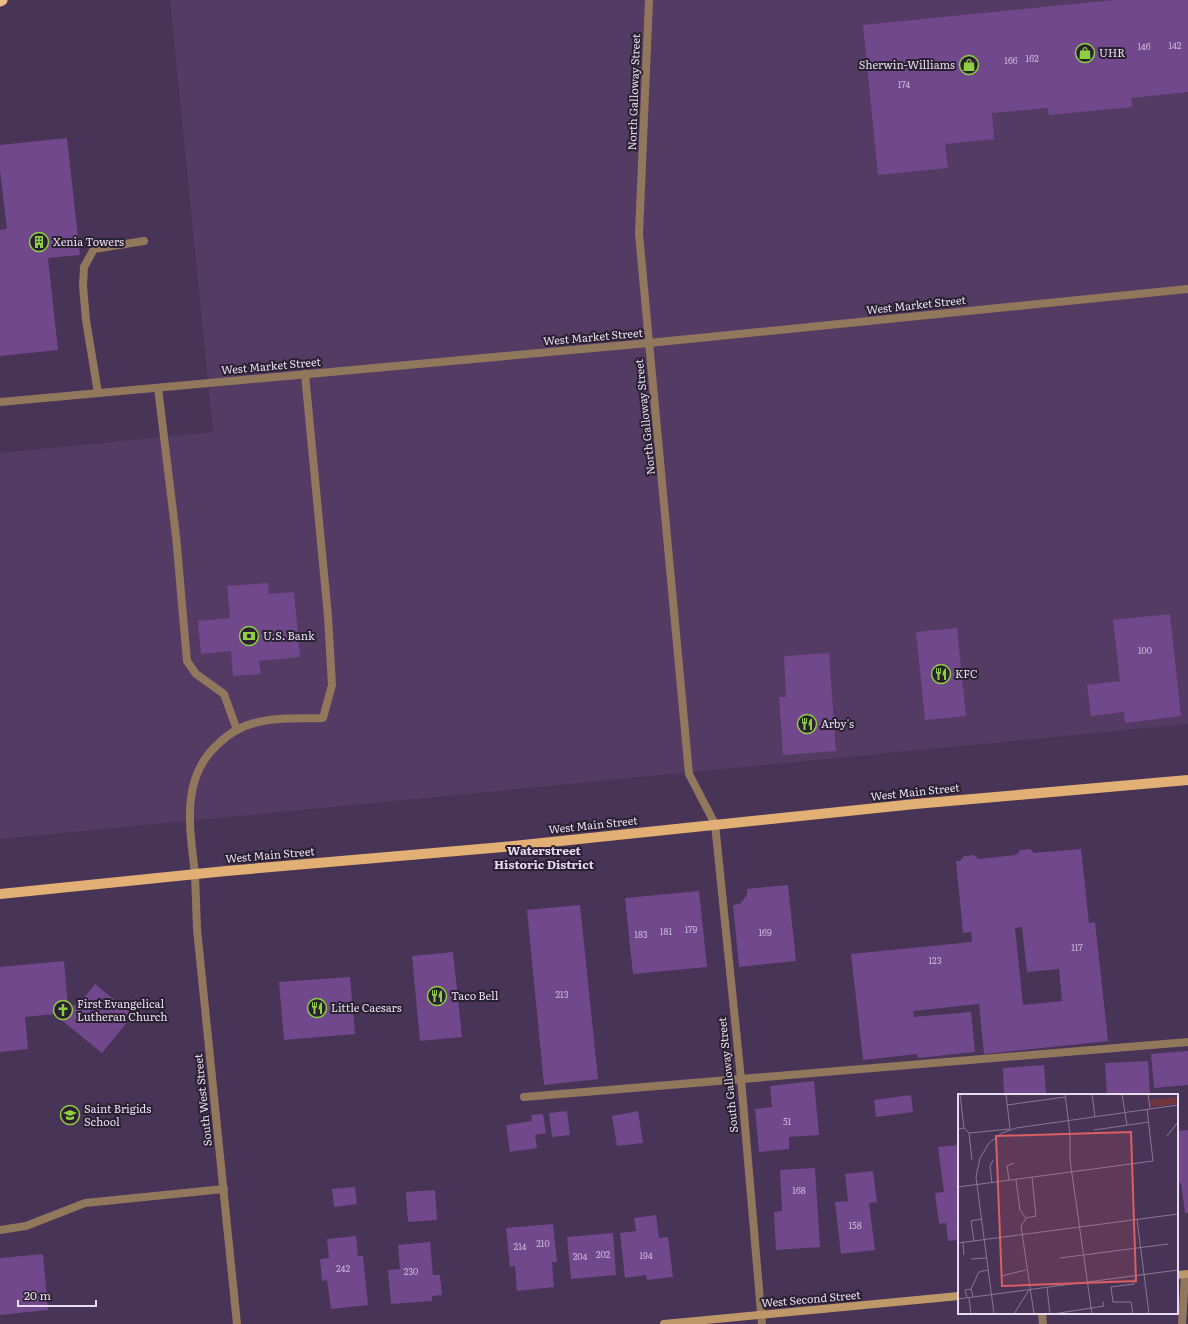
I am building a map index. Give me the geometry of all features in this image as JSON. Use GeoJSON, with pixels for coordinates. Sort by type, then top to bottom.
{"type":"FeatureCollection","features":[{"type":"Feature","properties":{"kind":"main road","name":"West Main Street"},"geometry":{"type":"LineString","coordinates":[[0,894],[195,874],[503,847],[715,824],[1188,780]]}},
{"type":"Feature","properties":{"kind":"main road","name":"West Second Street"},"geometry":{"type":"LineString","coordinates":[[664,1324],[958,1296]]}},
{"type":"Feature","properties":{"kind":"street","name":"North Galloway Street"},"geometry":{"type":"LineString","coordinates":[[649,0],[639,234],[689,774],[715,824]]}},
{"type":"Feature","properties":{"kind":"street"},"geometry":{"type":"LineString","coordinates":[[98,393],[86,320],[84,267],[94,249],[144,241]]}},
{"type":"Feature","properties":{"kind":"street","name":"West Market Street"},"geometry":{"type":"LineString","coordinates":[[0,402],[649,343],[1188,289]]}},
{"type":"Feature","properties":{"kind":"street","name":"South West Street"},"geometry":{"type":"LineString","coordinates":[[237,1324],[197,929],[195,874],[189,802],[194,780],[206,754],[222,740],[237,730],[259,722],[323,718],[332,685],[328,616],[305,374]]}},
{"type":"Feature","properties":{"kind":"street"},"geometry":{"type":"LineString","coordinates":[[158,388],[176,536],[187,661],[196,674],[224,694],[237,730]]}},
{"type":"Feature","properties":{"kind":"street","name":"South Galloway Street"},"geometry":{"type":"LineString","coordinates":[[715,824],[741,1079],[762,1324]]}},
{"type":"Feature","properties":{"kind":"street"},"geometry":{"type":"LineString","coordinates":[[524,1097],[1188,1042]]}},
{"type":"Feature","properties":{"kind":"street"},"geometry":{"type":"LineString","coordinates":[[0,1230],[26,1226],[85,1203],[224,1189]]}},
{"type":"Feature","properties":{"kind":"street"},"geometry":{"type":"LineString","coordinates":[[1182,1324],[1183,1275]]}},
{"type":"Feature","properties":{"kind":"street"},"geometry":{"type":"LineString","coordinates":[[1042,1314],[1043,1324]]}},
{"type":"Feature","properties":{"kind":"shaded area"},"geometry":{"type":"Polygon","coordinates":[[[170,0],[1188,0],[1188,724],[0,839],[0,453],[213,432],[170,0]]]}},
{"type":"Feature","properties":{"kind":"building"},"geometry":{"type":"Polygon","coordinates":[[[1115,0],[1188,0],[1188,92],[1131,98],[1132,107],[1049,115],[1048,108],[992,113],[994,139],[945,144],[948,168],[878,175],[863,25],[1115,0]]]}},
{"type":"Feature","properties":{"kind":"building","name":"Xenia Towers"},"geometry":{"type":"Polygon","coordinates":[[[67,138],[80,255],[48,258],[58,350],[0,356],[0,230],[7,229],[0,170],[0,145],[67,138]]]}},
{"type":"Feature","properties":{"kind":"building","name":"U.S. Bank"},"geometry":{"type":"Polygon","coordinates":[[[268,583],[269,594],[294,592],[300,657],[259,661],[261,674],[233,676],[231,651],[201,654],[198,621],[230,618],[227,586],[268,583]]]}},
{"type":"Feature","properties":{"kind":"building"},"geometry":{"type":"Polygon","coordinates":[[[1170,614],[1181,716],[1125,723],[1124,712],[1091,716],[1087,685],[1120,681],[1113,620],[1170,614]]]}},
{"type":"Feature","properties":{"kind":"building","name":"KFC"},"geometry":{"type":"Polygon","coordinates":[[[957,628],[966,716],[925,720],[916,632],[957,628]]]}},
{"type":"Feature","properties":{"kind":"building","name":"Arby's"},"geometry":{"type":"Polygon","coordinates":[[[829,653],[836,751],[783,755],[779,697],[786,697],[784,656],[829,653]]]}},
{"type":"Feature","properties":{"kind":"building"},"geometry":{"type":"Polygon","coordinates":[[[1030,849],[1034,853],[1081,849],[1089,923],[1095,922],[1108,1041],[984,1054],[979,1004],[913,1011],[914,1017],[971,1012],[975,1052],[918,1058],[917,1054],[863,1060],[851,954],[972,942],[971,932],[963,933],[956,861],[960,861],[964,856],[973,855],[979,859],[1016,855],[1020,850],[1030,849]],[[1022,927],[1015,928],[1023,1005],[1062,1001],[1059,969],[1027,972],[1022,927]]]}},
{"type":"Feature","properties":{"kind":"building"},"geometry":{"type":"Polygon","coordinates":[[[788,885],[796,961],[739,967],[733,905],[740,904],[747,895],[747,889],[788,885]]]}},
{"type":"Feature","properties":{"kind":"building"},"geometry":{"type":"Polygon","coordinates":[[[699,891],[707,967],[633,974],[625,898],[699,891]]]}},
{"type":"Feature","properties":{"kind":"building"},"geometry":{"type":"Polygon","coordinates":[[[580,905],[598,1079],[544,1085],[527,910],[580,905]]]}},
{"type":"Feature","properties":{"kind":"building","name":"Taco Bell"},"geometry":{"type":"Polygon","coordinates":[[[453,952],[462,1037],[420,1041],[412,956],[453,952]]]}},
{"type":"Feature","properties":{"kind":"building","name":"First Evangelical Lutheran Church"},"geometry":{"type":"Polygon","coordinates":[[[64,961],[68,1006],[78,1005],[95,984],[133,1015],[102,1053],[54,1014],[25,1017],[28,1049],[0,1052],[0,967],[64,961]]]}},
{"type":"Feature","properties":{"kind":"building","name":"Little Caesars"},"geometry":{"type":"Polygon","coordinates":[[[350,977],[355,1034],[284,1040],[279,982],[350,977]]]}},
{"type":"Feature","properties":{"kind":"building"},"geometry":{"type":"Polygon","coordinates":[[[1188,1051],[1188,1085],[1154,1088],[1151,1054],[1188,1051]]]}},
{"type":"Feature","properties":{"kind":"building"},"geometry":{"type":"Polygon","coordinates":[[[1148,1061],[1150,1094],[1107,1094],[1105,1063],[1148,1061]]]}},
{"type":"Feature","properties":{"kind":"building"},"geometry":{"type":"Polygon","coordinates":[[[1044,1065],[1046,1094],[1004,1094],[1003,1068],[1044,1065]]]}},
{"type":"Feature","properties":{"kind":"building"},"geometry":{"type":"Polygon","coordinates":[[[814,1081],[819,1135],[789,1137],[789,1149],[759,1152],[755,1109],[772,1107],[770,1086],[814,1081]]]}},
{"type":"Feature","properties":{"kind":"building"},"geometry":{"type":"Polygon","coordinates":[[[911,1095],[913,1112],[876,1117],[874,1100],[911,1095]]]}},
{"type":"Feature","properties":{"kind":"building"},"geometry":{"type":"Polygon","coordinates":[[[567,1111],[570,1135],[552,1137],[549,1113],[567,1111]]]}},
{"type":"Feature","properties":{"kind":"building"},"geometry":{"type":"Polygon","coordinates":[[[638,1111],[643,1143],[617,1146],[612,1116],[638,1111]]]}},
{"type":"Feature","properties":{"kind":"building"},"geometry":{"type":"Polygon","coordinates":[[[543,1114],[546,1133],[535,1135],[537,1148],[510,1152],[506,1125],[532,1121],[531,1115],[543,1114]]]}},
{"type":"Feature","properties":{"kind":"building"},"geometry":{"type":"Polygon","coordinates":[[[1188,1130],[1188,1213],[1185,1213],[1181,1183],[1178,1184],[1178,1131],[1188,1130]]]}},
{"type":"Feature","properties":{"kind":"building"},"geometry":{"type":"Polygon","coordinates":[[[958,1145],[958,1240],[948,1241],[946,1223],[939,1224],[935,1193],[944,1192],[938,1147],[958,1145]]]}},
{"type":"Feature","properties":{"kind":"building"},"geometry":{"type":"Polygon","coordinates":[[[815,1168],[820,1247],[776,1250],[774,1212],[782,1211],[780,1170],[815,1168]]]}},
{"type":"Feature","properties":{"kind":"building"},"geometry":{"type":"Polygon","coordinates":[[[873,1171],[877,1202],[869,1203],[875,1250],[841,1254],[835,1202],[848,1201],[845,1174],[873,1171]]]}},
{"type":"Feature","properties":{"kind":"building"},"geometry":{"type":"Polygon","coordinates":[[[355,1187],[357,1204],[334,1207],[332,1189],[355,1187]]]}},
{"type":"Feature","properties":{"kind":"building"},"geometry":{"type":"Polygon","coordinates":[[[435,1190],[437,1220],[408,1222],[406,1192],[435,1190]]]}},
{"type":"Feature","properties":{"kind":"building"},"geometry":{"type":"Polygon","coordinates":[[[656,1215],[659,1238],[668,1237],[673,1277],[647,1280],[646,1275],[625,1278],[620,1233],[636,1231],[634,1218],[656,1215]]]}},
{"type":"Feature","properties":{"kind":"building"},"geometry":{"type":"Polygon","coordinates":[[[553,1224],[557,1262],[552,1262],[554,1287],[517,1291],[515,1266],[510,1267],[506,1228],[553,1224]]]}},
{"type":"Feature","properties":{"kind":"building"},"geometry":{"type":"Polygon","coordinates":[[[613,1233],[616,1275],[571,1279],[567,1237],[613,1233]]]}},
{"type":"Feature","properties":{"kind":"building"},"geometry":{"type":"Polygon","coordinates":[[[356,1236],[358,1256],[363,1256],[368,1305],[331,1309],[327,1280],[322,1281],[320,1259],[329,1258],[327,1239],[356,1236]]]}},
{"type":"Feature","properties":{"kind":"building"},"geometry":{"type":"Polygon","coordinates":[[[430,1242],[433,1275],[440,1275],[442,1295],[432,1296],[432,1301],[391,1304],[388,1270],[400,1269],[398,1245],[430,1242]]]}},
{"type":"Feature","properties":{"kind":"building"},"geometry":{"type":"Polygon","coordinates":[[[43,1254],[48,1310],[0,1315],[0,1258],[43,1254]]]}},
{"type":"Feature","properties":{"kind":"place","name":"UHR"},"geometry":{"type":"Point","coordinates":[1085,53]}},
{"type":"Feature","properties":{"kind":"place","name":"Sherwin-Williams"},"geometry":{"type":"Point","coordinates":[969,65]}},
{"type":"Feature","properties":{"kind":"place","name":"Xenia Towers"},"geometry":{"type":"Point","coordinates":[39,242]}},
{"type":"Feature","properties":{"kind":"place","name":"U.S. Bank"},"geometry":{"type":"Point","coordinates":[249,636]}},
{"type":"Feature","properties":{"kind":"place","name":"KFC"},"geometry":{"type":"Point","coordinates":[941,674]}},
{"type":"Feature","properties":{"kind":"place","name":"Arby's"},"geometry":{"type":"Point","coordinates":[807,724]}},
{"type":"Feature","properties":{"kind":"place","name":"Taco Bell"},"geometry":{"type":"Point","coordinates":[437,996]}},
{"type":"Feature","properties":{"kind":"place","name":"Little Caesars"},"geometry":{"type":"Point","coordinates":[317,1008]}},
{"type":"Feature","properties":{"kind":"place","name":"First Evangelical Lutheran Church"},"geometry":{"type":"Point","coordinates":[63,1010]}},
{"type":"Feature","properties":{"kind":"place","name":"Saint Brigids School"},"geometry":{"type":"Point","coordinates":[70,1115]}},
{"type":"Feature","properties":{"kind":"district","name":"Waterstreet Historic District"},"geometry":{"type":"Point","coordinates":[544,858]}}]}
